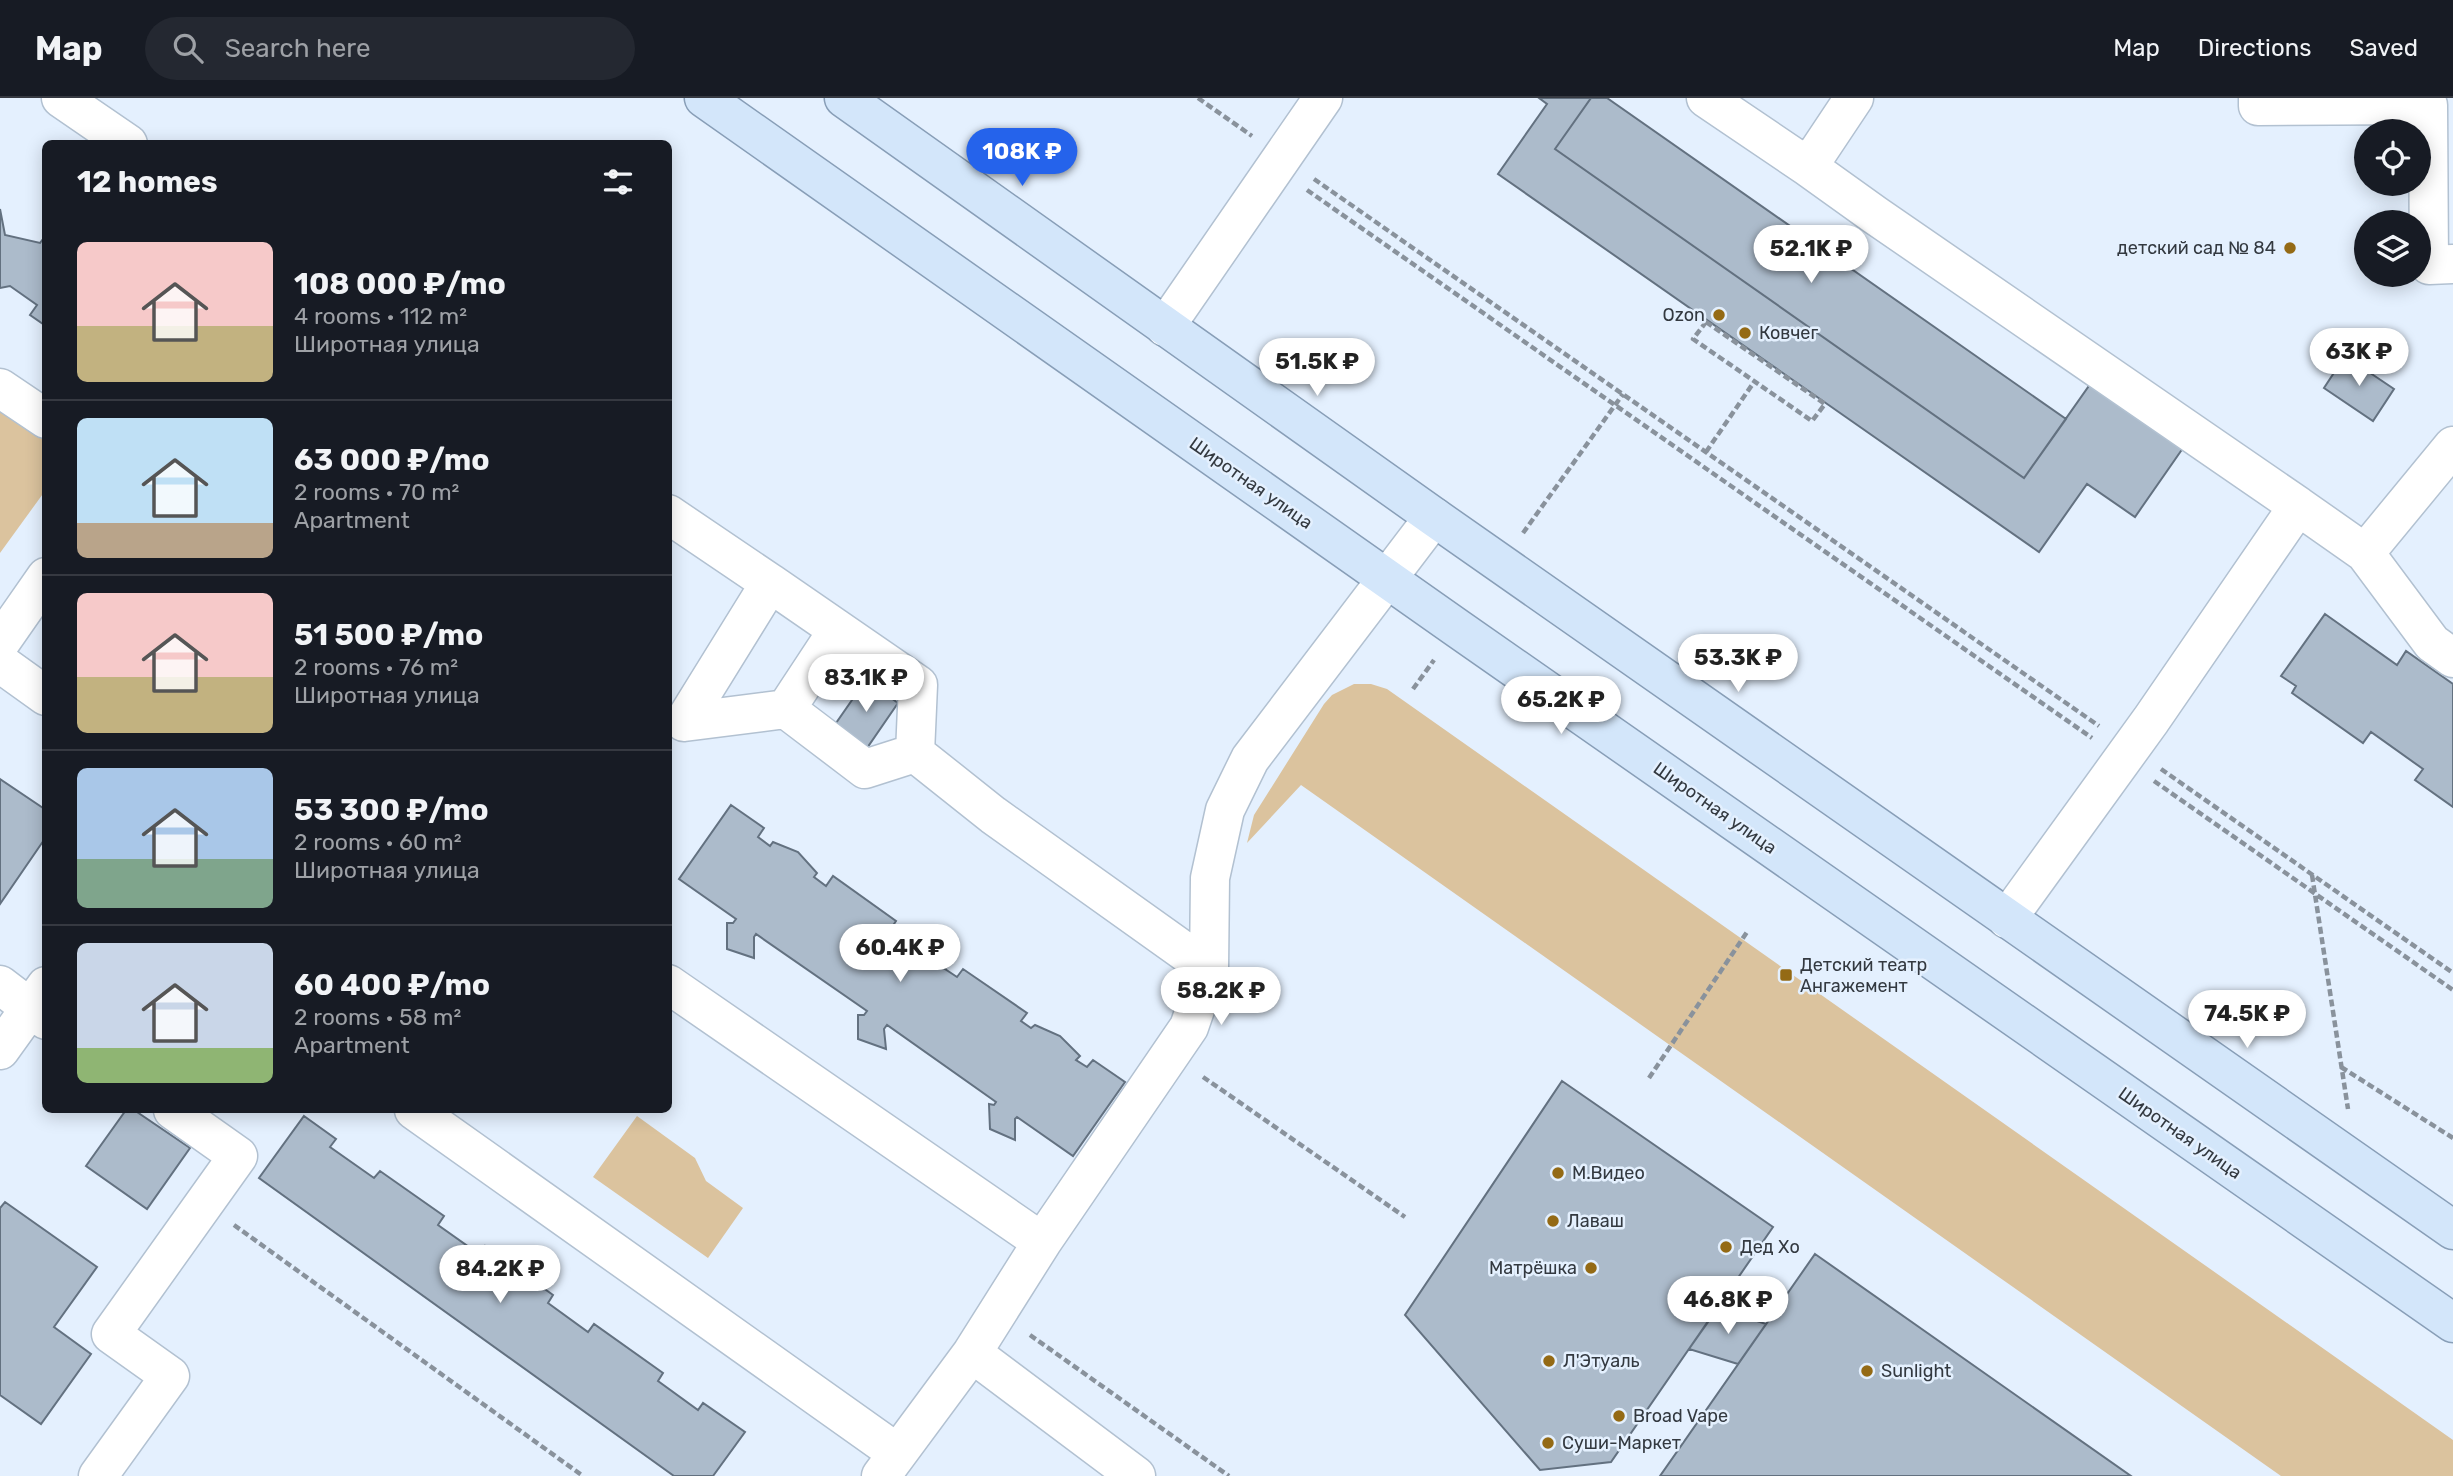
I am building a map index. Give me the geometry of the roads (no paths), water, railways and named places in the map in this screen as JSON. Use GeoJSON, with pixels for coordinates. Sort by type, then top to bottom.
{"type":"FeatureCollection","features":[{"type":"Feature","properties":{"kind":"main road","name":"Широтная улица"},"geometry":{"type":"LineString","coordinates":[[704,98],[2453,1323]]}},
{"type":"Feature","properties":{"kind":"main road"},"geometry":{"type":"LineString","coordinates":[[844,98],[1434,517],[2453,1230]]}},
{"type":"Feature","properties":{"kind":"street"},"geometry":{"type":"LineString","coordinates":[[61,98],[122,140]]}},
{"type":"Feature","properties":{"kind":"street"},"geometry":{"type":"LineString","coordinates":[[1165,327],[1324,98]]}},
{"type":"Feature","properties":{"kind":"street"},"geometry":{"type":"LineString","coordinates":[[1706,98],[2365,553],[2432,643],[2453,658]]}},
{"type":"Feature","properties":{"kind":"street"},"geometry":{"type":"LineString","coordinates":[[1808,167],[1854,98]]}},
{"type":"Feature","properties":{"kind":"street"},"geometry":{"type":"LineString","coordinates":[[2258,98],[2258,106],[2428,105],[2429,265],[2453,264]]}},
{"type":"Feature","properties":{"kind":"street"},"geometry":{"type":"LineString","coordinates":[[0,388],[42,416]]}},
{"type":"Feature","properties":{"kind":"street"},"geometry":{"type":"LineString","coordinates":[[2365,553],[2453,446]]}},
{"type":"Feature","properties":{"kind":"street"},"geometry":{"type":"LineString","coordinates":[[2007,919],[2298,506]]}},
{"type":"Feature","properties":{"kind":"street"},"geometry":{"type":"LineString","coordinates":[[672,517],[918,685],[915,753]]}},
{"type":"Feature","properties":{"kind":"street"},"geometry":{"type":"LineString","coordinates":[[418,1113],[889,1465],[972,1353],[1042,1242],[1189,1027],[1209,969],[1210,878],[1225,810],[1250,759],[1434,517]]}},
{"type":"Feature","properties":{"kind":"street"},"geometry":{"type":"LineString","coordinates":[[0,643],[42,583]]}},
{"type":"Feature","properties":{"kind":"street"},"geometry":{"type":"LineString","coordinates":[[676,733],[770,583]]}},
{"type":"Feature","properties":{"kind":"street"},"geometry":{"type":"LineString","coordinates":[[676,733],[786,709],[838,630]]}},
{"type":"Feature","properties":{"kind":"street"},"geometry":{"type":"LineString","coordinates":[[0,663],[42,693]]}},
{"type":"Feature","properties":{"kind":"street"},"geometry":{"type":"LineString","coordinates":[[786,709],[865,769],[915,753]]}},
{"type":"Feature","properties":{"kind":"street"},"geometry":{"type":"LineString","coordinates":[[915,753],[993,815],[1209,969]]}},
{"type":"Feature","properties":{"kind":"street"},"geometry":{"type":"LineString","coordinates":[[672,987],[1042,1242]]}},
{"type":"Feature","properties":{"kind":"street"},"geometry":{"type":"LineString","coordinates":[[0,1050],[30,1000]]}},
{"type":"Feature","properties":{"kind":"street"},"geometry":{"type":"LineString","coordinates":[[98,1476],[170,1376],[111,1334],[238,1156],[177,1113]]}},
{"type":"Feature","properties":{"kind":"street"},"geometry":{"type":"LineString","coordinates":[[972,1353],[1136,1476]]}},
{"type":"Feature","properties":{"kind":"place","name":"детский сад № 84"},"geometry":{"type":"Point","coordinates":[2290,248]}},
{"type":"Feature","properties":{"kind":"place","name":"Ozon"},"geometry":{"type":"Point","coordinates":[1719,315]}},
{"type":"Feature","properties":{"kind":"place","name":"Ковчег"},"geometry":{"type":"Point","coordinates":[1745,333]}},
{"type":"Feature","properties":{"kind":"place","name":"Детский театр Ангажемент"},"geometry":{"type":"Point","coordinates":[1786,975]}},
{"type":"Feature","properties":{"kind":"place","name":"М.Видео"},"geometry":{"type":"Point","coordinates":[1558,1173]}},
{"type":"Feature","properties":{"kind":"place","name":"Лаваш"},"geometry":{"type":"Point","coordinates":[1553,1221]}},
{"type":"Feature","properties":{"kind":"place","name":"Дед Хо"},"geometry":{"type":"Point","coordinates":[1726,1247]}},
{"type":"Feature","properties":{"kind":"place","name":"Матрёшка"},"geometry":{"type":"Point","coordinates":[1591,1268]}},
{"type":"Feature","properties":{"kind":"place","name":"Л'Этуаль"},"geometry":{"type":"Point","coordinates":[1549,1361]}},
{"type":"Feature","properties":{"kind":"place","name":"Sunlight"},"geometry":{"type":"Point","coordinates":[1867,1371]}},
{"type":"Feature","properties":{"kind":"place","name":"Broad Vape"},"geometry":{"type":"Point","coordinates":[1619,1416]}},
{"type":"Feature","properties":{"kind":"place","name":"Суши-Маркет"},"geometry":{"type":"Point","coordinates":[1548,1443]}}]}
